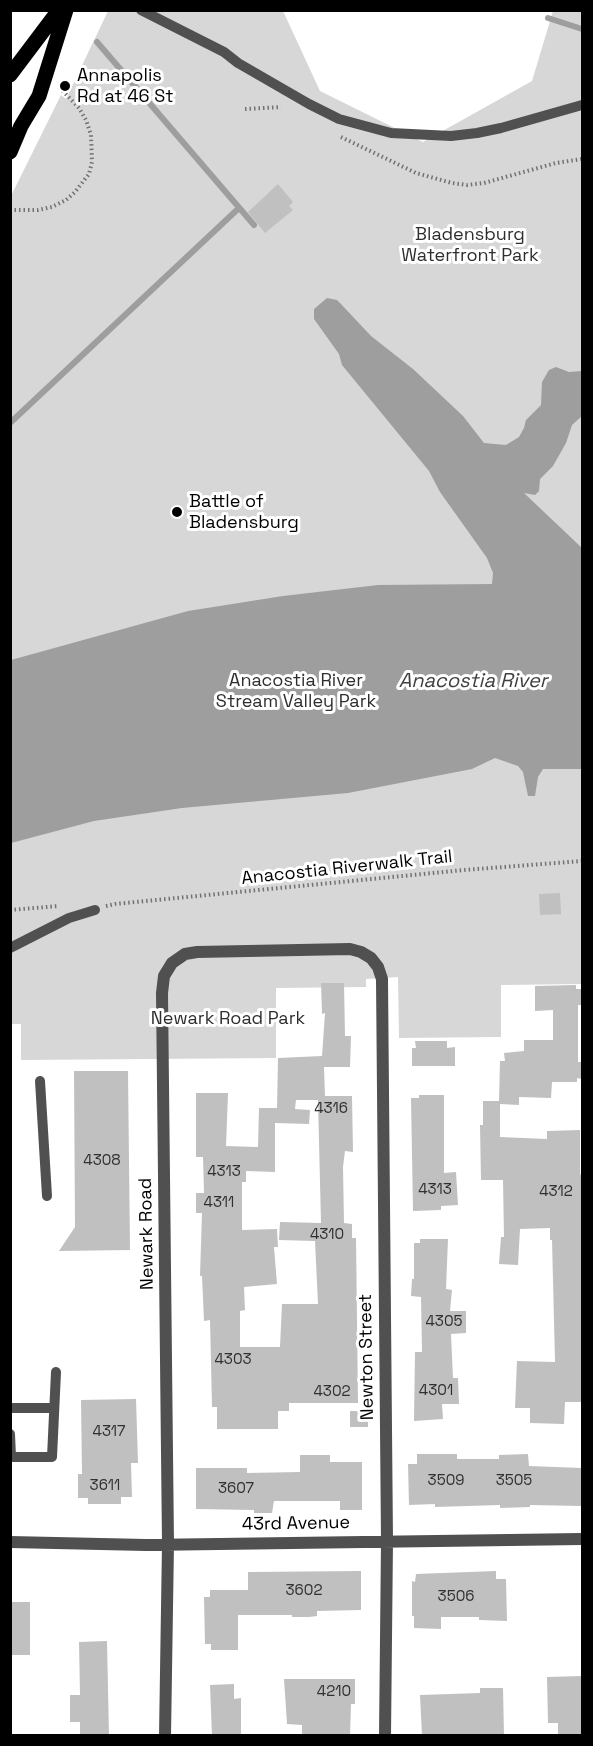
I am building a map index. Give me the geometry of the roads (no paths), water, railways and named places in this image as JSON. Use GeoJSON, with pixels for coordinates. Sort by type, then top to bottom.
{"type":"FeatureCollection","features":[{"type":"Feature","properties":{"kind":"main road"},"geometry":{"type":"LineString","coordinates":[[10,75],[59,10]]}},
{"type":"Feature","properties":{"kind":"main road"},"geometry":{"type":"LineString","coordinates":[[10,144],[39,96],[66,10]]}},
{"type":"Feature","properties":{"kind":"main road"},"geometry":{"type":"LineString","coordinates":[[10,153],[21,126]]}},
{"type":"Feature","properties":{"kind":"street","name":"Newark Road"},"geometry":{"type":"LineString","coordinates":[[165,1736],[168,1544],[162,1015],[164,976],[172,963],[185,954],[197,952],[350,949],[371,958],[378,967],[382,979]]}},
{"type":"Feature","properties":{"kind":"street","name":"Newton Street"},"geometry":{"type":"LineString","coordinates":[[382,979],[387,1542],[385,1736]]}},
{"type":"Feature","properties":{"kind":"street","name":"43rd Avenue"},"geometry":{"type":"LineString","coordinates":[[10,1542],[168,1544],[582,1539]]}},
{"type":"Feature","properties":{"kind":"lane"},"geometry":{"type":"LineString","coordinates":[[141,10],[224,52],[238,63],[339,119],[391,133],[451,136],[477,133],[582,105]]}},
{"type":"Feature","properties":{"kind":"lane"},"geometry":{"type":"LineString","coordinates":[[10,948],[69,918],[95,910]]}},
{"type":"Feature","properties":{"kind":"lane"},"geometry":{"type":"LineString","coordinates":[[40,1081],[47,1196]]}},
{"type":"Feature","properties":{"kind":"lane"},"geometry":{"type":"LineString","coordinates":[[10,1434],[11,1457],[52,1457],[56,1372]]}},
{"type":"Feature","properties":{"kind":"lane"},"geometry":{"type":"LineString","coordinates":[[10,1408],[54,1408]]}},
{"type":"Feature","properties":{"kind":"water","name":"Anacostia River"},"geometry":{"type":"Polygon","coordinates":[[[327,298],[337,300],[371,336],[413,369],[463,416],[484,443],[506,445],[519,437],[526,420],[541,405],[542,382],[549,370],[556,367],[569,372],[582,371],[582,416],[572,425],[566,443],[553,466],[540,479],[539,491],[535,495],[524,493],[582,548],[582,769],[543,769],[538,777],[535,796],[528,796],[523,772],[518,766],[495,758],[472,769],[348,793],[182,808],[94,821],[11,843],[11,660],[188,611],[283,596],[378,585],[492,584],[493,573],[487,558],[440,492],[429,471],[342,365],[339,354],[314,319],[314,309],[327,298]]]}},
{"type":"Feature","properties":{"kind":"waterway"},"geometry":{"type":"LineString","coordinates":[[548,18],[582,29]]}},
{"type":"Feature","properties":{"kind":"waterway"},"geometry":{"type":"LineString","coordinates":[[97,42],[254,225]]}},
{"type":"Feature","properties":{"kind":"waterway"},"geometry":{"type":"LineString","coordinates":[[10,423],[239,208]]}},
{"type":"Feature","properties":{"kind":"place","name":"Annapolis Rd at 46 St"},"geometry":{"type":"Point","coordinates":[65,86]}},
{"type":"Feature","properties":{"kind":"place","name":"Battle of Bladensburg"},"geometry":{"type":"Point","coordinates":[177,512]}},
{"type":"Feature","properties":{"kind":"park label","name":"Bladensburg Waterfront Park"},"geometry":{"type":"Point","coordinates":[470,245]}},
{"type":"Feature","properties":{"kind":"park label","name":"Anacostia River Stream Valley Park"},"geometry":{"type":"Point","coordinates":[296,691]}},
{"type":"Feature","properties":{"kind":"park label","name":"Newark Road Park"},"geometry":{"type":"Point","coordinates":[228,1019]}}]}
